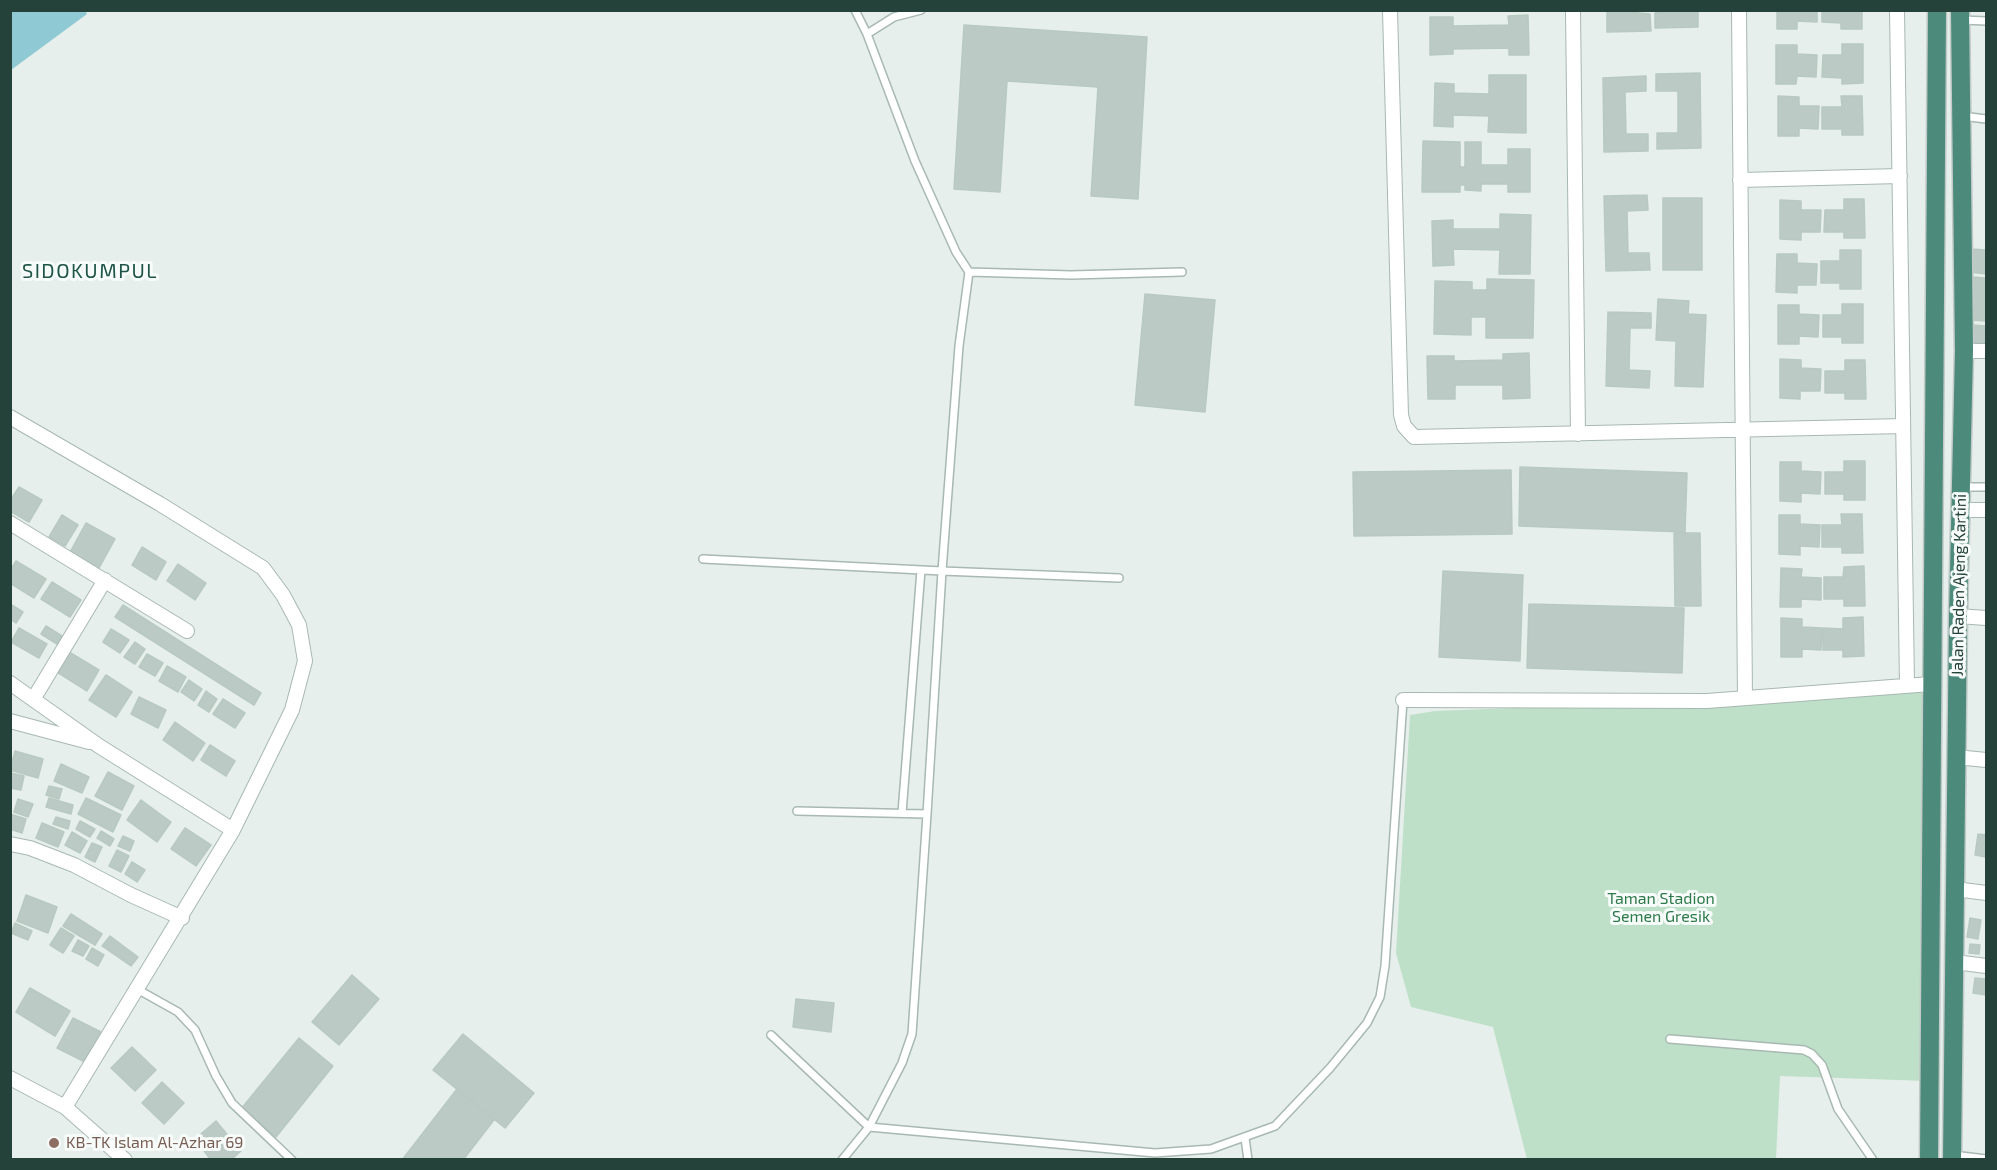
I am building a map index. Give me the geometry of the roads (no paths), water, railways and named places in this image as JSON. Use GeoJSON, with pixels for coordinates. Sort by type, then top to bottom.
{"type":"FeatureCollection","features":[{"type":"Feature","properties":{"kind":"highway","name":"Jalan Raden Ajeng Kartini"},"geometry":{"type":"LineString","coordinates":[[1929,1160],[1937,10]]}},
{"type":"Feature","properties":{"kind":"highway","name":"Jalan Raden Ajeng Kartini"},"geometry":{"type":"LineString","coordinates":[[1952,1157],[1958,616],[1964,351],[1960,15]]}},
{"type":"Feature","properties":{"kind":"street"},"geometry":{"type":"LineString","coordinates":[[1390,10],[1401,415],[1404,426],[1414,437],[1424,439],[1903,426]]}},
{"type":"Feature","properties":{"kind":"street"},"geometry":{"type":"LineString","coordinates":[[1573,10],[1578,434]]}},
{"type":"Feature","properties":{"kind":"street"},"geometry":{"type":"LineString","coordinates":[[1738,10],[1745,698]]}},
{"type":"Feature","properties":{"kind":"street"},"geometry":{"type":"LineString","coordinates":[[1897,10],[1907,685]]}},
{"type":"Feature","properties":{"kind":"street"},"geometry":{"type":"LineString","coordinates":[[1740,180],[1900,176]]}},
{"type":"Feature","properties":{"kind":"street"},"geometry":{"type":"LineString","coordinates":[[1964,351],[1986,351]]}},
{"type":"Feature","properties":{"kind":"street"},"geometry":{"type":"LineString","coordinates":[[10,417],[160,504],[263,568],[283,595],[299,625],[305,661],[292,710],[233,830],[182,918],[65,1107]]}},
{"type":"Feature","properties":{"kind":"street"},"geometry":{"type":"LineString","coordinates":[[1961,510],[1986,510]]}},
{"type":"Feature","properties":{"kind":"street"},"geometry":{"type":"LineString","coordinates":[[10,523],[187,632]]}},
{"type":"Feature","properties":{"kind":"street"},"geometry":{"type":"LineString","coordinates":[[34,698],[105,580]]}},
{"type":"Feature","properties":{"kind":"street"},"geometry":{"type":"LineString","coordinates":[[1958,616],[1986,618]]}},
{"type":"Feature","properties":{"kind":"street"},"geometry":{"type":"LineString","coordinates":[[10,683],[99,746],[233,830]]}},
{"type":"Feature","properties":{"kind":"street"},"geometry":{"type":"LineString","coordinates":[[1402,700],[1707,701],[1931,684]]}},
{"type":"Feature","properties":{"kind":"street"},"geometry":{"type":"LineString","coordinates":[[10,721],[99,746]]}},
{"type":"Feature","properties":{"kind":"street"},"geometry":{"type":"LineString","coordinates":[[1956,757],[1986,760]]}},
{"type":"Feature","properties":{"kind":"street"},"geometry":{"type":"LineString","coordinates":[[10,844],[30,848],[74,865],[130,895],[182,918]]}},
{"type":"Feature","properties":{"kind":"street"},"geometry":{"type":"LineString","coordinates":[[1955,889],[1986,893]]}},
{"type":"Feature","properties":{"kind":"street"},"geometry":{"type":"LineString","coordinates":[[1955,962],[1986,966]]}},
{"type":"Feature","properties":{"kind":"street"},"geometry":{"type":"LineString","coordinates":[[10,1078],[65,1107],[119,1158]]}},
{"type":"Feature","properties":{"kind":"lane"},"geometry":{"type":"LineString","coordinates":[[842,1160],[869,1127],[902,1063],[912,1034],[942,571],[959,346],[969,272],[956,252],[915,161],[867,34],[855,10]]}},
{"type":"Feature","properties":{"kind":"lane"},"geometry":{"type":"LineString","coordinates":[[867,34],[894,17],[921,10]]}},
{"type":"Feature","properties":{"kind":"lane"},"geometry":{"type":"LineString","coordinates":[[1960,15],[1986,21]]}},
{"type":"Feature","properties":{"kind":"lane"},"geometry":{"type":"LineString","coordinates":[[1961,116],[1986,119]]}},
{"type":"Feature","properties":{"kind":"lane"},"geometry":{"type":"LineString","coordinates":[[969,272],[1071,275],[1182,272]]}},
{"type":"Feature","properties":{"kind":"lane"},"geometry":{"type":"LineString","coordinates":[[1961,487],[1986,487]]}},
{"type":"Feature","properties":{"kind":"lane"},"geometry":{"type":"LineString","coordinates":[[703,559],[1119,578]]}},
{"type":"Feature","properties":{"kind":"lane"},"geometry":{"type":"LineString","coordinates":[[902,813],[921,570]]}},
{"type":"Feature","properties":{"kind":"lane"},"geometry":{"type":"LineString","coordinates":[[771,1035],[869,1127],[1155,1153],[1211,1149],[1275,1126],[1311,1089],[1367,1023],[1380,997],[1385,966],[1402,700]]}},
{"type":"Feature","properties":{"kind":"lane"},"geometry":{"type":"LineString","coordinates":[[797,811],[927,814]]}},
{"type":"Feature","properties":{"kind":"lane"},"geometry":{"type":"LineString","coordinates":[[137,989],[178,1012],[195,1030],[216,1076],[232,1103],[291,1160]]}},
{"type":"Feature","properties":{"kind":"lane"},"geometry":{"type":"LineString","coordinates":[[1670,1039],[1804,1050],[1812,1054],[1822,1065],[1838,1109],[1873,1160]]}},
{"type":"Feature","properties":{"kind":"lane"},"geometry":{"type":"LineString","coordinates":[[1245,1138],[1248,1160]]}},
{"type":"Feature","properties":{"kind":"lane"},"geometry":{"type":"LineString","coordinates":[[1952,1157],[1986,1159]]}},
{"type":"Feature","properties":{"kind":"water"},"geometry":{"type":"Polygon","coordinates":[[[11,10],[85,10],[87,14],[11,70],[11,10]]]}},
{"type":"Feature","properties":{"kind":"place","name":"KB-TK Islam Al-Azhar 69"},"geometry":{"type":"Point","coordinates":[54,1143]}},
{"type":"Feature","properties":{"kind":"district","name":"SIDOKUMPUL"},"geometry":{"type":"Point","coordinates":[90,271]}},
{"type":"Feature","properties":{"kind":"park label","name":"Taman Stadion Semen Gresik"},"geometry":{"type":"Point","coordinates":[1661,908]}}]}
